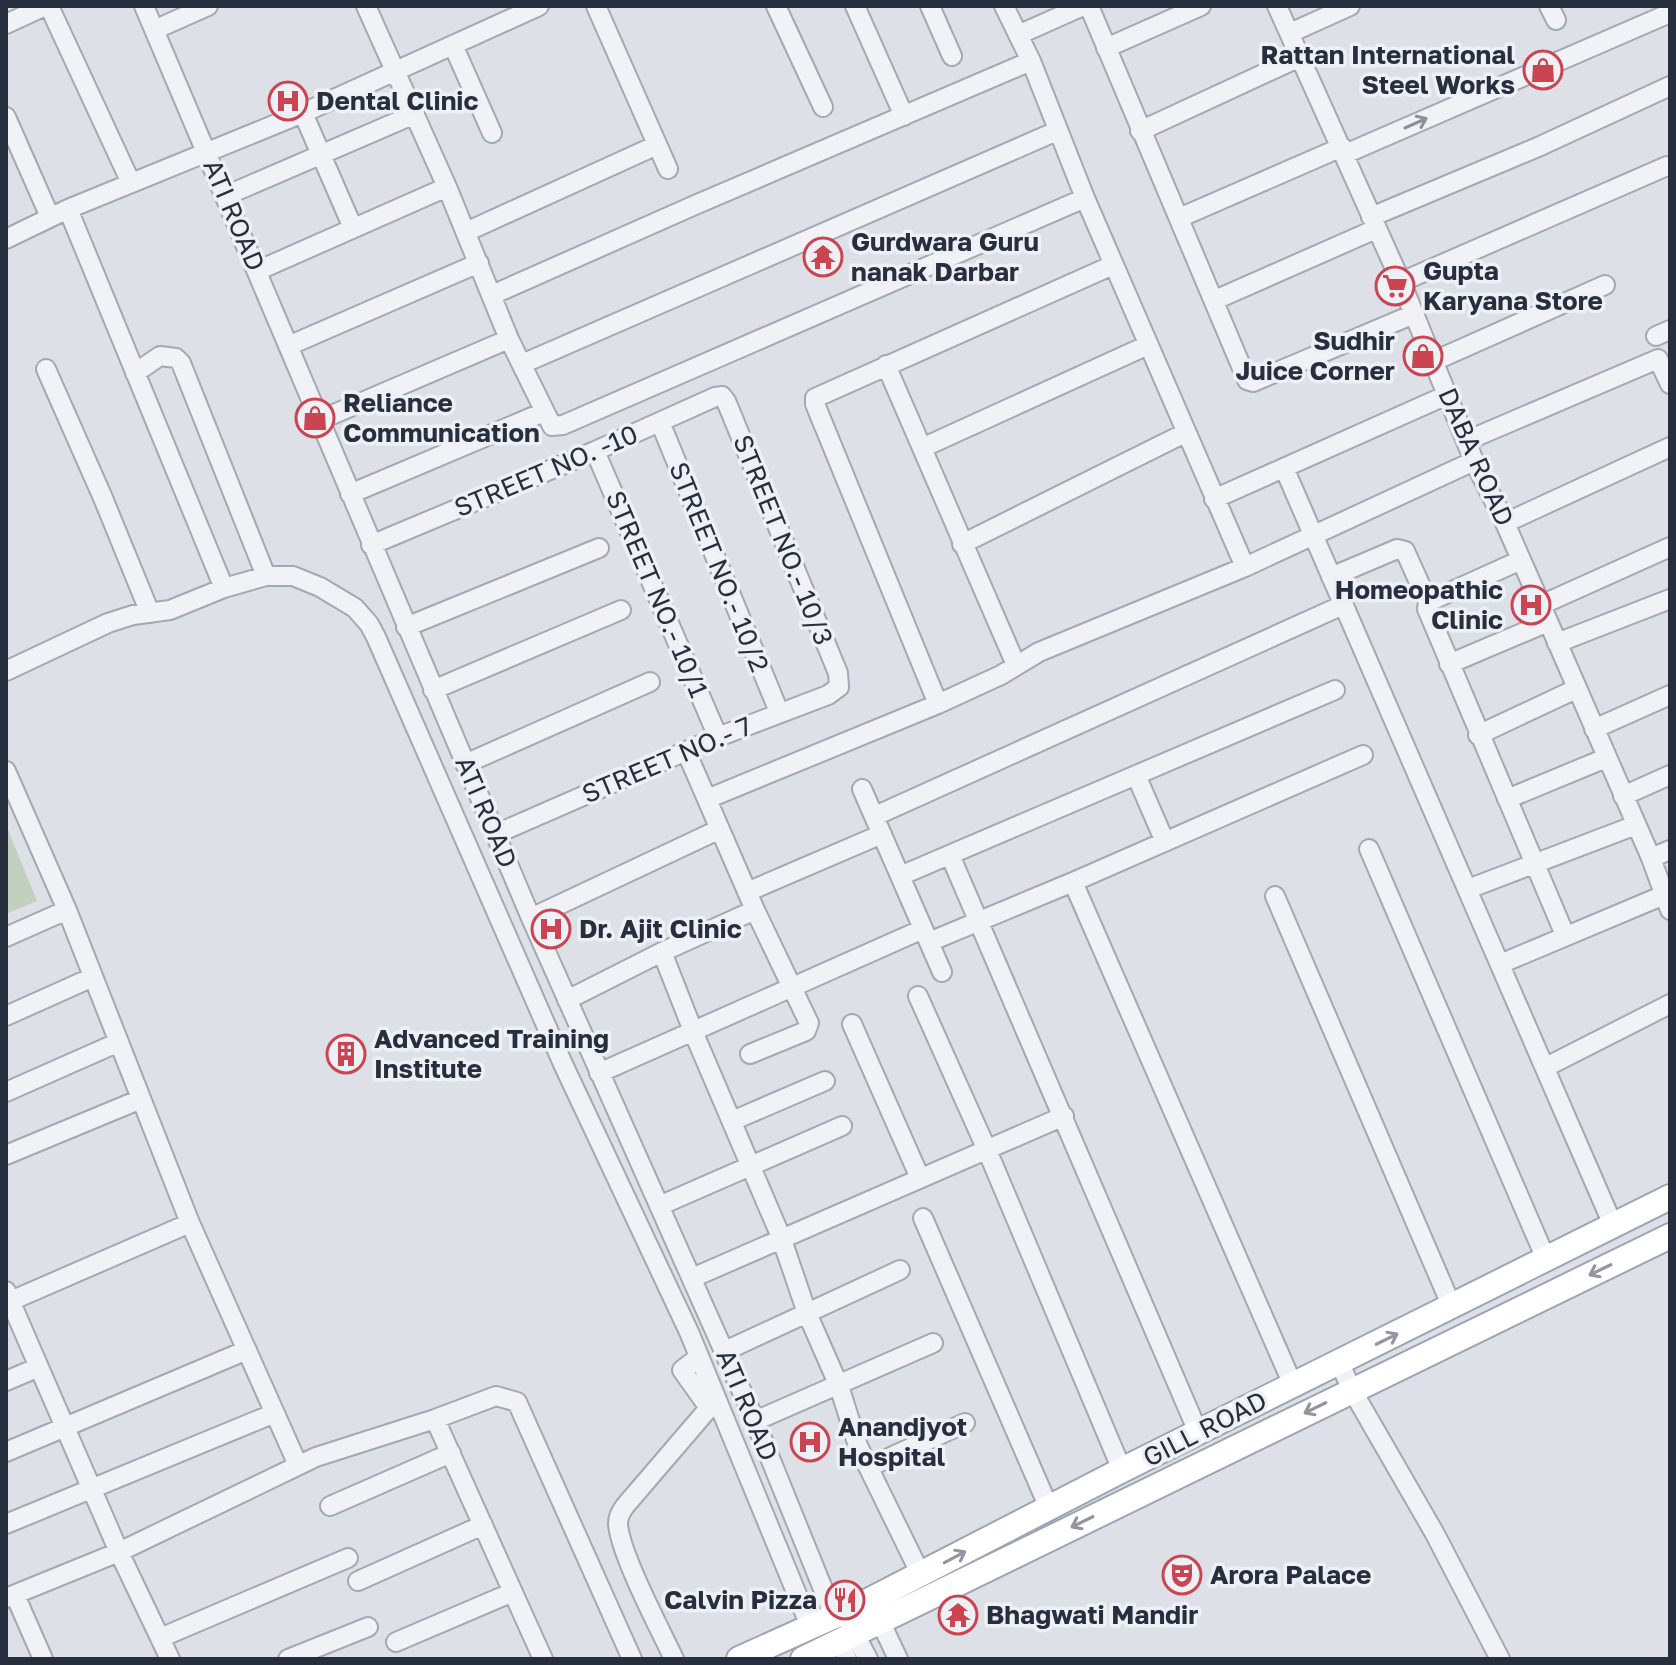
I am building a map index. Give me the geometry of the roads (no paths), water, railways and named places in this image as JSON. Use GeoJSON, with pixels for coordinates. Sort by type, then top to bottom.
{"type":"FeatureCollection","features":[{"type":"Feature","properties":{"kind":"main road","name":"GILL ROAD"},"geometry":{"type":"LineString","coordinates":[[876,1612],[921,1575],[1049,1508],[1670,1197]]}},
{"type":"Feature","properties":{"kind":"main road","name":"GILL ROAD"},"geometry":{"type":"LineString","coordinates":[[803,1659],[876,1612],[1352,1390],[1670,1236]]}},
{"type":"Feature","properties":{"kind":"main road","name":"GILL ROAD"},"geometry":{"type":"LineString","coordinates":[[739,1659],[810,1626],[844,1632]]}},
{"type":"Feature","properties":{"kind":"street"},"geometry":{"type":"LineString","coordinates":[[6,24],[47,6],[131,183]]}},
{"type":"Feature","properties":{"kind":"street","name":"ATI ROAD"},"geometry":{"type":"LineString","coordinates":[[144,6],[531,918],[725,1351],[844,1632],[868,1659]]}},
{"type":"Feature","properties":{"kind":"street"},"geometry":{"type":"LineString","coordinates":[[154,30],[208,6]]}},
{"type":"Feature","properties":{"kind":"street"},"geometry":{"type":"LineString","coordinates":[[366,6],[447,187],[509,339],[552,426],[563,425],[1085,198]]}},
{"type":"Feature","properties":{"kind":"street"},"geometry":{"type":"LineString","coordinates":[[6,239],[68,209],[303,113],[539,6]]}},
{"type":"Feature","properties":{"kind":"street"},"geometry":{"type":"LineString","coordinates":[[596,6],[668,169]]}},
{"type":"Feature","properties":{"kind":"street"},"geometry":{"type":"LineString","coordinates":[[776,6],[823,107]]}},
{"type":"Feature","properties":{"kind":"street"},"geometry":{"type":"LineString","coordinates":[[855,6],[904,116]]}},
{"type":"Feature","properties":{"kind":"street"},"geometry":{"type":"LineString","coordinates":[[930,6],[952,56]]}},
{"type":"Feature","properties":{"kind":"street"},"geometry":{"type":"LineString","coordinates":[[1004,6],[1031,61],[1113,265],[1245,567]]}},
{"type":"Feature","properties":{"kind":"street"},"geometry":{"type":"LineString","coordinates":[[1018,35],[1086,6],[1247,380],[1253,382],[1414,314]]}},
{"type":"Feature","properties":{"kind":"street"},"geometry":{"type":"LineString","coordinates":[[1106,48],[1201,6]]}},
{"type":"Feature","properties":{"kind":"street","name":"DABA ROAD"},"geometry":{"type":"LineString","coordinates":[[1277,6],[1401,282],[1474,461],[1505,523],[1651,858],[1667,902]]}},
{"type":"Feature","properties":{"kind":"street"},"geometry":{"type":"LineString","coordinates":[[1290,33],[1350,6]]}},
{"type":"Feature","properties":{"kind":"street"},"geometry":{"type":"LineString","coordinates":[[1179,218],[1343,151],[1649,13],[1670,13]]}},
{"type":"Feature","properties":{"kind":"street"},"geometry":{"type":"LineString","coordinates":[[453,45],[492,133]]}},
{"type":"Feature","properties":{"kind":"street"},"geometry":{"type":"LineString","coordinates":[[1140,131],[1300,57]]}},
{"type":"Feature","properties":{"kind":"street"},"geometry":{"type":"LineString","coordinates":[[492,295],[1031,61]]}},
{"type":"Feature","properties":{"kind":"street"},"geometry":{"type":"LineString","coordinates":[[1215,300],[1373,223],[1670,86]]}},
{"type":"Feature","properties":{"kind":"street"},"geometry":{"type":"LineString","coordinates":[[303,113],[353,228]]}},
{"type":"Feature","properties":{"kind":"street"},"geometry":{"type":"LineString","coordinates":[[225,196],[415,114]]}},
{"type":"Feature","properties":{"kind":"street"},"geometry":{"type":"LineString","coordinates":[[6,117],[50,217]]}},
{"type":"Feature","properties":{"kind":"street"},"geometry":{"type":"LineString","coordinates":[[522,364],[1057,131]]}},
{"type":"Feature","properties":{"kind":"street"},"geometry":{"type":"LineString","coordinates":[[466,232],[657,145]]}},
{"type":"Feature","properties":{"kind":"street"},"geometry":{"type":"LineString","coordinates":[[1401,282],[1667,166]]}},
{"type":"Feature","properties":{"kind":"street"},"geometry":{"type":"LineString","coordinates":[[257,271],[447,187]]}},
{"type":"Feature","properties":{"kind":"street"},"geometry":{"type":"LineString","coordinates":[[68,209],[224,588]]}},
{"type":"Feature","properties":{"kind":"street"},"geometry":{"type":"LineString","coordinates":[[288,346],[479,263]]}},
{"type":"Feature","properties":{"kind":"street"},"geometry":{"type":"LineString","coordinates":[[938,704],[815,401],[817,396],[1113,265]]}},
{"type":"Feature","properties":{"kind":"street"},"geometry":{"type":"LineString","coordinates":[[1434,361],[1605,285]]}},
{"type":"Feature","properties":{"kind":"street"},"geometry":{"type":"LineString","coordinates":[[320,420],[509,339]]}},
{"type":"Feature","properties":{"kind":"street"},"geometry":{"type":"LineString","coordinates":[[922,448],[1148,345]]}},
{"type":"Feature","properties":{"kind":"street"},"geometry":{"type":"LineString","coordinates":[[135,373],[160,356],[170,356],[181,363],[266,576]]}},
{"type":"Feature","properties":{"kind":"street"},"geometry":{"type":"LineString","coordinates":[[1466,441],[1658,359],[1670,384]]}},
{"type":"Feature","properties":{"kind":"street"},"geometry":{"type":"LineString","coordinates":[[886,365],[1016,665]]}},
{"type":"Feature","properties":{"kind":"street"},"geometry":{"type":"LineString","coordinates":[[46,369],[150,613]]}},
{"type":"Feature","properties":{"kind":"street"},"geometry":{"type":"LineString","coordinates":[[1214,499],[1285,470],[1447,395]]}},
{"type":"Feature","properties":{"kind":"street","name":"STREET NO. -10"},"geometry":{"type":"LineString","coordinates":[[371,545],[720,396]]}},
{"type":"Feature","properties":{"kind":"street","name":"STREET NO.- 10/3"},"geometry":{"type":"LineString","coordinates":[[720,396],[726,401],[838,673],[839,687]]}},
{"type":"Feature","properties":{"kind":"street"},"geometry":{"type":"LineString","coordinates":[[350,494],[544,412]]}},
{"type":"Feature","properties":{"kind":"street","name":"STREET NO.- 10/2"},"geometry":{"type":"LineString","coordinates":[[660,422],[779,712]]}},
{"type":"Feature","properties":{"kind":"street"},"geometry":{"type":"LineString","coordinates":[[962,544],[1185,433]]}},
{"type":"Feature","properties":{"kind":"street"},"geometry":{"type":"LineString","coordinates":[[1505,523],[1670,447]]}},
{"type":"Feature","properties":{"kind":"street","name":"STREET NO.- 10/1"},"geometry":{"type":"LineString","coordinates":[[595,451],[718,737]]}},
{"type":"Feature","properties":{"kind":"street"},"geometry":{"type":"LineString","coordinates":[[707,799],[938,704],[985,683],[1039,652],[1245,567],[1312,533],[1474,461]]}},
{"type":"Feature","properties":{"kind":"street"},"geometry":{"type":"LineString","coordinates":[[1285,470],[1613,1225]]}},
{"type":"Feature","properties":{"kind":"street"},"geometry":{"type":"LineString","coordinates":[[1449,664],[1670,547]]}},
{"type":"Feature","properties":{"kind":"street"},"geometry":{"type":"LineString","coordinates":[[406,627],[599,548]]}},
{"type":"Feature","properties":{"kind":"street"},"geometry":{"type":"LineString","coordinates":[[1331,577],[1402,549],[1428,602],[1427,609],[1478,735],[1565,935]]}},
{"type":"Feature","properties":{"kind":"street"},"geometry":{"type":"LineString","coordinates":[[1428,602],[1521,560]]}},
{"type":"Feature","properties":{"kind":"street"},"geometry":{"type":"LineString","coordinates":[[6,671],[108,623],[133,615],[170,610],[224,588],[266,576],[293,576],[320,587],[355,608],[369,624],[563,1064],[699,1357],[810,1626]]}},
{"type":"Feature","properties":{"kind":"street"},"geometry":{"type":"LineString","coordinates":[[1557,643],[1670,599]]}},
{"type":"Feature","properties":{"kind":"street"},"geometry":{"type":"LineString","coordinates":[[875,816],[1343,605]]}},
{"type":"Feature","properties":{"kind":"street"},"geometry":{"type":"LineString","coordinates":[[433,690],[621,610]]}},
{"type":"Feature","properties":{"kind":"street"},"geometry":{"type":"LineString","coordinates":[[465,764],[650,682]]}},
{"type":"Feature","properties":{"kind":"street","name":"STREET NO.- 7"},"geometry":{"type":"LineString","coordinates":[[496,834],[718,737],[828,695],[839,687]]}},
{"type":"Feature","properties":{"kind":"street"},"geometry":{"type":"LineString","coordinates":[[1478,735],[1576,689]]}},
{"type":"Feature","properties":{"kind":"street"},"geometry":{"type":"LineString","coordinates":[[900,876],[1335,690]]}},
{"type":"Feature","properties":{"kind":"street"},"geometry":{"type":"LineString","coordinates":[[1594,729],[1670,695]]}},
{"type":"Feature","properties":{"kind":"street"},"geometry":{"type":"LineString","coordinates":[[686,751],[810,1027],[750,1054]]}},
{"type":"Feature","properties":{"kind":"street"},"geometry":{"type":"LineString","coordinates":[[599,1073],[694,1033],[791,986],[926,936],[980,921],[1363,755]]}},
{"type":"Feature","properties":{"kind":"street"},"geometry":{"type":"LineString","coordinates":[[1507,799],[1606,758]]}},
{"type":"Feature","properties":{"kind":"street"},"geometry":{"type":"LineString","coordinates":[[6,771],[67,910],[190,1223],[298,1465]]}},
{"type":"Feature","properties":{"kind":"street"},"geometry":{"type":"LineString","coordinates":[[1136,775],[1165,842]]}},
{"type":"Feature","properties":{"kind":"street"},"geometry":{"type":"LineString","coordinates":[[1623,796],[1670,775]]}},
{"type":"Feature","properties":{"kind":"street"},"geometry":{"type":"LineString","coordinates":[[862,789],[942,972]]}},
{"type":"Feature","properties":{"kind":"street"},"geometry":{"type":"LineString","coordinates":[[1468,889],[1636,825]]}},
{"type":"Feature","properties":{"kind":"street"},"geometry":{"type":"LineString","coordinates":[[531,918],[720,829]]}},
{"type":"Feature","properties":{"kind":"street"},"geometry":{"type":"LineString","coordinates":[[747,892],[882,834]]}},
{"type":"Feature","properties":{"kind":"street"},"geometry":{"type":"LineString","coordinates":[[1369,849],[1546,1259]]}},
{"type":"Feature","properties":{"kind":"street"},"geometry":{"type":"LineString","coordinates":[[1651,858],[1670,850]]}},
{"type":"Feature","properties":{"kind":"street"},"geometry":{"type":"LineString","coordinates":[[950,855],[1198,1432]]}},
{"type":"Feature","properties":{"kind":"street"},"geometry":{"type":"LineString","coordinates":[[1073,882],[1293,1385]]}},
{"type":"Feature","properties":{"kind":"street"},"geometry":{"type":"LineString","coordinates":[[1275,896],[1452,1307]]}},
{"type":"Feature","properties":{"kind":"street"},"geometry":{"type":"LineString","coordinates":[[1500,964],[1565,935],[1667,902]]}},
{"type":"Feature","properties":{"kind":"street"},"geometry":{"type":"LineString","coordinates":[[6,937],[67,910]]}},
{"type":"Feature","properties":{"kind":"street"},"geometry":{"type":"LineString","coordinates":[[567,1000],[755,910]]}},
{"type":"Feature","properties":{"kind":"street"},"geometry":{"type":"LineString","coordinates":[[662,952],[781,1237],[807,1313],[838,1383],[858,1446],[921,1575]]}},
{"type":"Feature","properties":{"kind":"street"},"geometry":{"type":"LineString","coordinates":[[6,1016],[93,977]]}},
{"type":"Feature","properties":{"kind":"street"},"geometry":{"type":"LineString","coordinates":[[918,996],[987,1150],[1122,1470]]}},
{"type":"Feature","properties":{"kind":"street"},"geometry":{"type":"LineString","coordinates":[[1546,1067],[1670,1004]]}},
{"type":"Feature","properties":{"kind":"street"},"geometry":{"type":"LineString","coordinates":[[852,1024],[920,1178]]}},
{"type":"Feature","properties":{"kind":"street"},"geometry":{"type":"LineString","coordinates":[[6,1092],[119,1042]]}},
{"type":"Feature","properties":{"kind":"street"},"geometry":{"type":"LineString","coordinates":[[732,1121],[825,1081]]}},
{"type":"Feature","properties":{"kind":"street"},"geometry":{"type":"LineString","coordinates":[[6,1155],[141,1099]]}},
{"type":"Feature","properties":{"kind":"street"},"geometry":{"type":"LineString","coordinates":[[692,1278],[1064,1116]]}},
{"type":"Feature","properties":{"kind":"street"},"geometry":{"type":"LineString","coordinates":[[659,1206],[842,1126]]}},
{"type":"Feature","properties":{"kind":"street"},"geometry":{"type":"LineString","coordinates":[[923,1218],[1049,1508]]}},
{"type":"Feature","properties":{"kind":"street"},"geometry":{"type":"LineString","coordinates":[[170,1659],[119,1552],[7,1298],[190,1223]]}},
{"type":"Feature","properties":{"kind":"street"},"geometry":{"type":"LineString","coordinates":[[725,1351],[900,1270]]}},
{"type":"Feature","properties":{"kind":"street"},"geometry":{"type":"LineString","coordinates":[[755,1421],[933,1343]]}},
{"type":"Feature","properties":{"kind":"street"},"geometry":{"type":"LineString","coordinates":[[6,1452],[247,1350]]}},
{"type":"Feature","properties":{"kind":"street"},"geometry":{"type":"LineString","coordinates":[[674,1659],[628,1556],[619,1533],[618,1518],[709,1408],[682,1370],[699,1357]]}},
{"type":"Feature","properties":{"kind":"street"},"geometry":{"type":"LineString","coordinates":[[1339,1362],[1435,1534],[1500,1659]]}},
{"type":"Feature","properties":{"kind":"street"},"geometry":{"type":"LineString","coordinates":[[6,1381],[39,1367]]}},
{"type":"Feature","properties":{"kind":"street"},"geometry":{"type":"LineString","coordinates":[[43,1659],[10,1596],[119,1552],[298,1465],[496,1396],[517,1402],[632,1659]]}},
{"type":"Feature","properties":{"kind":"street"},"geometry":{"type":"LineString","coordinates":[[6,1524],[275,1413]]}},
{"type":"Feature","properties":{"kind":"street"},"geometry":{"type":"LineString","coordinates":[[435,1419],[513,1592],[538,1657]]}},
{"type":"Feature","properties":{"kind":"street"},"geometry":{"type":"LineString","coordinates":[[869,1467],[965,1423]]}},
{"type":"Feature","properties":{"kind":"street"},"geometry":{"type":"LineString","coordinates":[[330,1506],[451,1453]]}},
{"type":"Feature","properties":{"kind":"street"},"geometry":{"type":"LineString","coordinates":[[358,1581],[483,1525]]}},
{"type":"Feature","properties":{"kind":"street"},"geometry":{"type":"LineString","coordinates":[[160,1638],[348,1558]]}},
{"type":"Feature","properties":{"kind":"street"},"geometry":{"type":"LineString","coordinates":[[396,1642],[513,1592]]}},
{"type":"Feature","properties":{"kind":"street"},"geometry":{"type":"LineString","coordinates":[[876,1612],[898,1659]]}},
{"type":"Feature","properties":{"kind":"street"},"geometry":{"type":"LineString","coordinates":[[288,1659],[368,1627]]}},
{"type":"Feature","properties":{"kind":"place","name":"Rattan International Steel Works"},"geometry":{"type":"Point","coordinates":[1543,70]}},
{"type":"Feature","properties":{"kind":"place","name":"Dental Clinic"},"geometry":{"type":"Point","coordinates":[288,101]}},
{"type":"Feature","properties":{"kind":"place","name":"Gurdwara Guru nanak Darbar"},"geometry":{"type":"Point","coordinates":[823,257]}},
{"type":"Feature","properties":{"kind":"place","name":"Gupta Karyana Store"},"geometry":{"type":"Point","coordinates":[1395,286]}},
{"type":"Feature","properties":{"kind":"place","name":"Sudhir Juice Corner"},"geometry":{"type":"Point","coordinates":[1423,356]}},
{"type":"Feature","properties":{"kind":"place","name":"Reliance Communication"},"geometry":{"type":"Point","coordinates":[315,418]}},
{"type":"Feature","properties":{"kind":"place","name":"Homeopathic Clinic"},"geometry":{"type":"Point","coordinates":[1531,605]}},
{"type":"Feature","properties":{"kind":"place","name":"Dr. Ajit Clinic"},"geometry":{"type":"Point","coordinates":[551,929]}},
{"type":"Feature","properties":{"kind":"place","name":"Advanced Training Institute"},"geometry":{"type":"Point","coordinates":[346,1054]}},
{"type":"Feature","properties":{"kind":"place","name":"Anandjyot Hospital"},"geometry":{"type":"Point","coordinates":[810,1442]}},
{"type":"Feature","properties":{"kind":"place","name":"Arora Palace"},"geometry":{"type":"Point","coordinates":[1182,1575]}},
{"type":"Feature","properties":{"kind":"place","name":"Calvin Pizza"},"geometry":{"type":"Point","coordinates":[845,1600]}},
{"type":"Feature","properties":{"kind":"place","name":"Bhagwati Mandir"},"geometry":{"type":"Point","coordinates":[958,1615]}}]}
